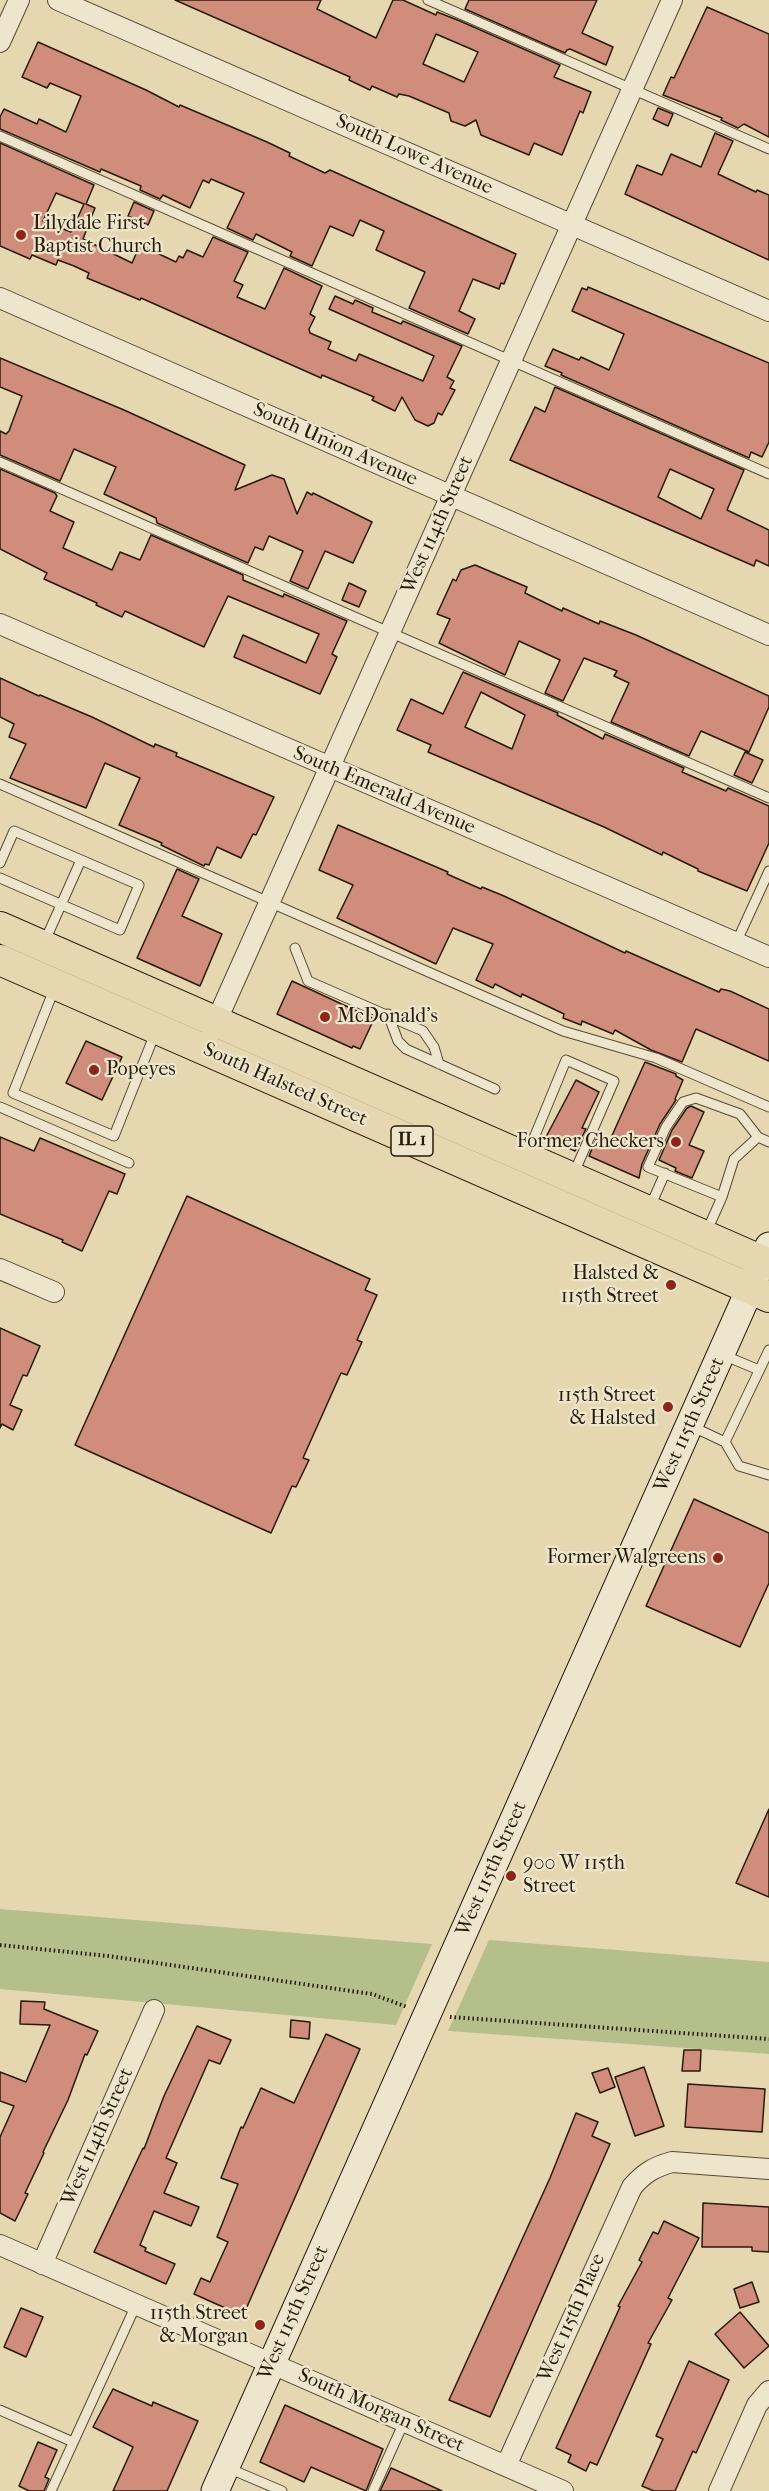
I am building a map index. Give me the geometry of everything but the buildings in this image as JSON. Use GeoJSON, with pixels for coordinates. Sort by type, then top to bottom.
{"type":"FeatureCollection","features":[{"type":"Feature","properties":{"kind":"main road","name":"South Halsted Street"},"geometry":{"type":"LineString","coordinates":[[0,927],[648,1211],[705,1235],[767,1257]]}},
{"type":"Feature","properties":{"kind":"main road","name":"South Halsted Street"},"geometry":{"type":"LineString","coordinates":[[0,960],[760,1293]]}},
{"type":"Feature","properties":{"kind":"street"},"geometry":{"type":"LineString","coordinates":[[0,42],[19,0]]}},
{"type":"Feature","properties":{"kind":"street","name":"South Lowe Avenue"},"geometry":{"type":"LineString","coordinates":[[58,0],[769,311]]}},
{"type":"Feature","properties":{"kind":"street","name":"West 114th Street"},"geometry":{"type":"LineString","coordinates":[[204,1050],[672,0]]}},
{"type":"Feature","properties":{"kind":"street","name":"South Union Avenue"},"geometry":{"type":"LineString","coordinates":[[0,298],[769,634]]}},
{"type":"Feature","properties":{"kind":"street","name":"South Emerald Avenue"},"geometry":{"type":"LineString","coordinates":[[0,624],[769,957]]}},
{"type":"Feature","properties":{"kind":"street","name":"West 115th Street"},"geometry":{"type":"LineString","coordinates":[[215,2491],[721,1354],[760,1293],[767,1257]]}},
{"type":"Feature","properties":{"kind":"street"},"geometry":{"type":"LineString","coordinates":[[0,1269],[54,1292]]}},
{"type":"Feature","properties":{"kind":"street","name":"West 114th Street"},"geometry":{"type":"LineString","coordinates":[[42,2264],[154,2010]]}},
{"type":"Feature","properties":{"kind":"street","name":"West 115th Place"},"geometry":{"type":"LineString","coordinates":[[506,2466],[632,2187],[644,2174],[657,2166],[672,2162],[769,2169]]}},
{"type":"Feature","properties":{"kind":"street","name":"South Morgan Street"},"geometry":{"type":"LineString","coordinates":[[0,2246],[563,2491]]}},
{"type":"Feature","properties":{"kind":"street"},"geometry":{"type":"LineString","coordinates":[[719,2491],[757,2405],[769,2391]]}},
{"type":"Feature","properties":{"kind":"lane"},"geometry":{"type":"LineString","coordinates":[[428,0],[769,149]]}},
{"type":"Feature","properties":{"kind":"lane"},"geometry":{"type":"LineString","coordinates":[[0,136],[769,474]]}},
{"type":"Feature","properties":{"kind":"lane"},"geometry":{"type":"LineString","coordinates":[[0,462],[769,798]]}},
{"type":"Feature","properties":{"kind":"lane"},"geometry":{"type":"LineString","coordinates":[[0,784],[563,1031],[656,1058],[769,1107]]}},
{"type":"Feature","properties":{"kind":"lane"},"geometry":{"type":"LineString","coordinates":[[0,863],[14,831],[139,885],[120,930],[0,878]]}},
{"type":"Feature","properties":{"kind":"lane"},"geometry":{"type":"LineString","coordinates":[[43,946],[81,860]]}},
{"type":"Feature","properties":{"kind":"lane"},"geometry":{"type":"LineString","coordinates":[[736,944],[769,871]]}},
{"type":"Feature","properties":{"kind":"lane"},"geometry":{"type":"LineString","coordinates":[[295,948],[308,981],[423,1031],[434,1047],[439,1064]]}},
{"type":"Feature","properties":{"kind":"lane"},"geometry":{"type":"LineString","coordinates":[[56,984],[13,1093],[114,1136],[157,1029]]}},
{"type":"Feature","properties":{"kind":"lane"},"geometry":{"type":"LineString","coordinates":[[388,1014],[398,1041],[406,1049],[495,1089]]}},
{"type":"Feature","properties":{"kind":"lane"},"geometry":{"type":"LineString","coordinates":[[526,1157],[566,1060],[614,1081],[572,1177]]}},
{"type":"Feature","properties":{"kind":"lane"},"geometry":{"type":"LineString","coordinates":[[722,1197],[648,1167],[666,1127],[683,1102],[696,1098],[740,1114],[758,1137],[769,1142]]}},
{"type":"Feature","properties":{"kind":"lane"},"geometry":{"type":"LineString","coordinates":[[0,1107],[129,1163]]}},
{"type":"Feature","properties":{"kind":"lane"},"geometry":{"type":"LineString","coordinates":[[705,1235],[722,1197],[734,1159],[758,1137]]}},
{"type":"Feature","properties":{"kind":"lane"},"geometry":{"type":"LineString","coordinates":[[648,1211],[665,1173]]}},
{"type":"Feature","properties":{"kind":"lane"},"geometry":{"type":"LineString","coordinates":[[725,1442],[769,1350]]}},
{"type":"Feature","properties":{"kind":"lane"},"geometry":{"type":"LineString","coordinates":[[721,1354],[759,1370]]}},
{"type":"Feature","properties":{"kind":"lane"},"geometry":{"type":"LineString","coordinates":[[689,1426],[725,1442],[739,1466],[769,1475]]}},
{"type":"Feature","properties":{"kind":"lane"},"geometry":{"type":"LineString","coordinates":[[51,2491],[136,2305]]}},
{"type":"Feature","properties":{"kind":"lane"},"geometry":{"type":"LineString","coordinates":[[0,2410],[73,2442]]}},
{"type":"Feature","properties":{"kind":"lane"},"geometry":{"type":"LineString","coordinates":[[373,2491],[404,2422]]}},
{"type":"Feature","properties":{"kind":"lane"},"geometry":{"type":"LineString","coordinates":[[225,2467],[282,2491]]}},
{"type":"Feature","properties":{"kind":"path"},"geometry":{"type":"LineString","coordinates":[[0,1945],[108,1956],[372,1994],[401,2006]]}},
{"type":"Feature","properties":{"kind":"path"},"geometry":{"type":"LineString","coordinates":[[442,2016],[769,2039]]}},
{"type":"Feature","properties":{"kind":"green space"},"geometry":{"type":"Polygon","coordinates":[[[0,1909],[432,1944],[396,2025],[0,1989],[0,1909]]]}},
{"type":"Feature","properties":{"kind":"green space"},"geometry":{"type":"Polygon","coordinates":[[[489,1940],[769,1962],[769,2054],[448,2031],[489,1940]]]}},
{"type":"Feature","properties":{"kind":"place","name":"Lilydale First Baptist Church"},"geometry":{"type":"Point","coordinates":[21,235]}},
{"type":"Feature","properties":{"kind":"place","name":"McDonald's"},"geometry":{"type":"Point","coordinates":[325,1017]}},
{"type":"Feature","properties":{"kind":"place","name":"Popeyes"},"geometry":{"type":"Point","coordinates":[94,1070]}},
{"type":"Feature","properties":{"kind":"place","name":"Former Checkers"},"geometry":{"type":"Point","coordinates":[676,1142]}},
{"type":"Feature","properties":{"kind":"place","name":"Halsted & 115th Street"},"geometry":{"type":"Point","coordinates":[671,1285]}},
{"type":"Feature","properties":{"kind":"place","name":"115th Street & Halsted"},"geometry":{"type":"Point","coordinates":[668,1407]}},
{"type":"Feature","properties":{"kind":"place","name":"Former Walgreens"},"geometry":{"type":"Point","coordinates":[718,1558]}},
{"type":"Feature","properties":{"kind":"place","name":"900 W 115th Street"},"geometry":{"type":"Point","coordinates":[511,1876]}},
{"type":"Feature","properties":{"kind":"place","name":"115th Street & Morgan"},"geometry":{"type":"Point","coordinates":[260,2325]}}]}
